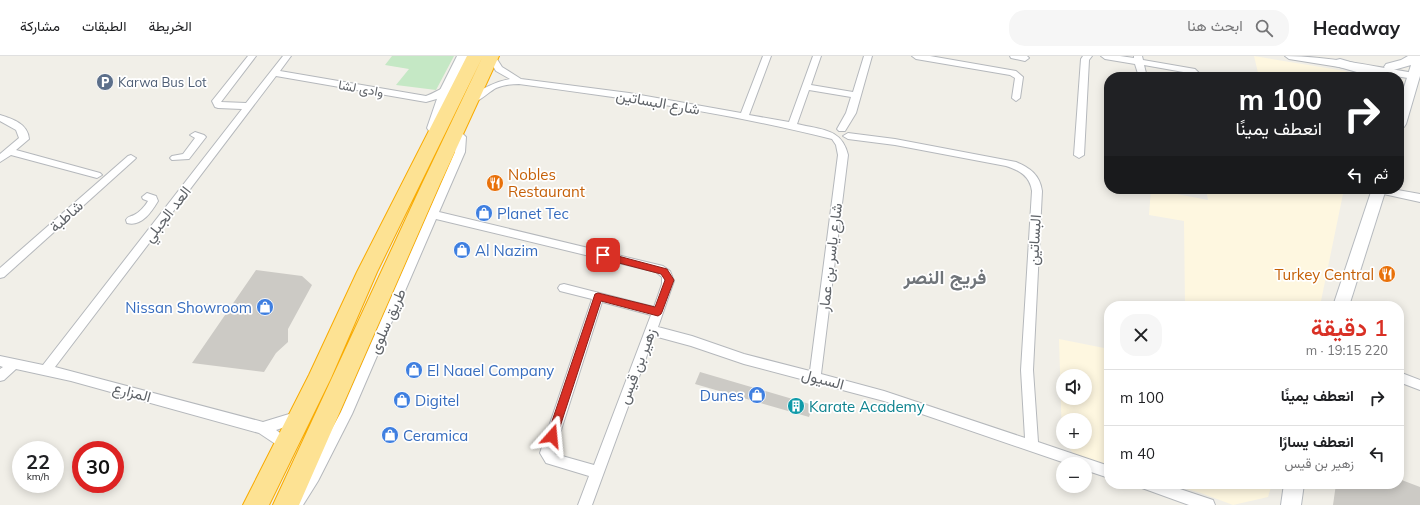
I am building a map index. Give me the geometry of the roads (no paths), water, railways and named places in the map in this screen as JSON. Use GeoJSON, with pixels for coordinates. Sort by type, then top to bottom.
{"type":"FeatureCollection","features":[{"type":"Feature","properties":{"kind":"highway","name":"طريق سلوى"},"geometry":{"type":"LineString","coordinates":[[286,505],[404,242],[471,101],[486,56]]}},
{"type":"Feature","properties":{"kind":"highway"},"geometry":{"type":"LineString","coordinates":[[256,505],[286,445],[367,272],[427,152],[486,56]]}},
{"type":"Feature","properties":{"kind":"highway"},"geometry":{"type":"LineString","coordinates":[[404,242],[434,215]]}},
{"type":"Feature","properties":{"kind":"street"},"geometry":{"type":"LineString","coordinates":[[249,106],[223,106],[218,105],[216,101],[252,56]]}},
{"type":"Feature","properties":{"kind":"street","name":"العد الجبلي"},"geometry":{"type":"LineString","coordinates":[[45,371],[218,148],[287,56]]}},
{"type":"Feature","properties":{"kind":"street"},"geometry":{"type":"LineString","coordinates":[[427,152],[446,90],[464,56]]}},
{"type":"Feature","properties":{"kind":"street","name":"شارع البساتين"},"geometry":{"type":"LineString","coordinates":[[486,56],[499,69],[519,81]]}},
{"type":"Feature","properties":{"kind":"street"},"geometry":{"type":"LineString","coordinates":[[744,117],[767,56]]}},
{"type":"Feature","properties":{"kind":"street"},"geometry":{"type":"LineString","coordinates":[[795,126],[817,56]]}},
{"type":"Feature","properties":{"kind":"street","name":"شارع ياسر بن عمار"},"geometry":{"type":"LineString","coordinates":[[815,377],[844,155],[841,145],[843,133],[849,126],[852,117],[851,113],[868,56]]}},
{"type":"Feature","properties":{"kind":"street"},"geometry":{"type":"LineString","coordinates":[[916,56],[1009,72],[1019,77],[1016,98]]}},
{"type":"Feature","properties":{"kind":"street"},"geometry":{"type":"LineString","coordinates":[[1014,56],[1025,58]]}},
{"type":"Feature","properties":{"kind":"street"},"geometry":{"type":"LineString","coordinates":[[1079,155],[1085,59],[1088,56]]}},
{"type":"Feature","properties":{"kind":"street"},"geometry":{"type":"LineString","coordinates":[[1105,56],[1140,58],[1193,72]]}},
{"type":"Feature","properties":{"kind":"street"},"geometry":{"type":"LineString","coordinates":[[1289,56],[1403,72]]}},
{"type":"Feature","properties":{"kind":"street"},"geometry":{"type":"LineString","coordinates":[[1325,56],[1388,72]]}},
{"type":"Feature","properties":{"kind":"street"},"geometry":{"type":"LineString","coordinates":[[1340,63],[1388,72],[1405,64],[1417,56]]}},
{"type":"Feature","properties":{"kind":"street"},"geometry":{"type":"LineString","coordinates":[[1404,87],[1417,74],[1420,56]]}},
{"type":"Feature","properties":{"kind":"street"},"geometry":{"type":"LineString","coordinates":[[1140,58],[1142,72]]}},
{"type":"Feature","properties":{"kind":"street"},"geometry":{"type":"LineString","coordinates":[[1404,72],[1417,74]]}},
{"type":"Feature","properties":{"kind":"street"},"geometry":{"type":"LineString","coordinates":[[1404,73],[1417,74]]}},
{"type":"Feature","properties":{"kind":"street","name":"وادى لشا"},"geometry":{"type":"LineString","coordinates":[[274,74],[426,99],[437,96],[446,90]]}},
{"type":"Feature","properties":{"kind":"street","name":"شارع البساتين"},"geometry":{"type":"LineString","coordinates":[[471,101],[493,86],[503,82],[519,81],[629,96],[795,126],[843,133]]}},
{"type":"Feature","properties":{"kind":"street"},"geometry":{"type":"LineString","coordinates":[[807,87],[856,95]]}},
{"type":"Feature","properties":{"kind":"street"},"geometry":{"type":"LineString","coordinates":[[0,118],[21,127],[25,133],[24,139],[0,159]]}},
{"type":"Feature","properties":{"kind":"street","name":"طريق سلوى"},"geometry":{"type":"LineString","coordinates":[[295,505],[314,477],[346,414],[434,215],[460,152],[461,137],[456,132]]}},
{"type":"Feature","properties":{"kind":"street","name":"البساتين"},"geometry":{"type":"LineString","coordinates":[[843,133],[1015,165],[1030,174],[1037,185],[1027,370],[1032,447]]}},
{"type":"Feature","properties":{"kind":"street"},"geometry":{"type":"LineString","coordinates":[[175,158],[186,157],[201,137],[195,135]]}},
{"type":"Feature","properties":{"kind":"street"},"geometry":{"type":"LineString","coordinates":[[195,146],[218,148]]}},
{"type":"Feature","properties":{"kind":"street"},"geometry":{"type":"LineString","coordinates":[[10,152],[97,175]]}},
{"type":"Feature","properties":{"kind":"street","name":"شاطبة"},"geometry":{"type":"LineString","coordinates":[[0,274],[131,158]]}},
{"type":"Feature","properties":{"kind":"street"},"geometry":{"type":"LineString","coordinates":[[1343,301],[1378,194]]}},
{"type":"Feature","properties":{"kind":"street"},"geometry":{"type":"LineString","coordinates":[[1400,194],[1420,198]]}},
{"type":"Feature","properties":{"kind":"street"},"geometry":{"type":"LineString","coordinates":[[131,220],[138,218],[149,208],[153,201],[152,198],[146,197]]}},
{"type":"Feature","properties":{"kind":"street"},"geometry":{"type":"LineString","coordinates":[[149,208],[171,208]]}},
{"type":"Feature","properties":{"kind":"street","name":"زهير بن قيس"},"geometry":{"type":"LineString","coordinates":[[434,215],[664,271],[669,280],[585,505]]}},
{"type":"Feature","properties":{"kind":"street"},"geometry":{"type":"LineString","coordinates":[[564,288],[658,312]]}},
{"type":"Feature","properties":{"kind":"street"},"geometry":{"type":"LineString","coordinates":[[597,472],[550,459],[547,454],[598,297]]}},
{"type":"Feature","properties":{"kind":"street","name":"السيول"},"geometry":{"type":"LineString","coordinates":[[650,330],[692,341],[744,359],[903,402],[1104,470]]}},
{"type":"Feature","properties":{"kind":"street","name":"المزارع"},"geometry":{"type":"LineString","coordinates":[[0,361],[13,365],[71,376],[263,428],[286,445]]}},
{"type":"Feature","properties":{"kind":"street"},"geometry":{"type":"LineString","coordinates":[[0,376],[13,365]]}},
{"type":"Feature","properties":{"kind":"street"},"geometry":{"type":"LineString","coordinates":[[1404,379],[1420,385]]}},
{"type":"Feature","properties":{"kind":"street"},"geometry":{"type":"LineString","coordinates":[[263,428],[299,417]]}},
{"type":"Feature","properties":{"kind":"street"},"geometry":{"type":"LineString","coordinates":[[1162,489],[1208,505]]}},
{"type":"Feature","properties":{"kind":"street"},"geometry":{"type":"LineString","coordinates":[[1291,505],[1293,489]]}},
{"type":"Feature","properties":{"kind":"street"},"geometry":{"type":"LineString","coordinates":[[1300,505],[1302,489]]}},
{"type":"Feature","properties":{"kind":"place","name":"Karwa Bus Lot"},"geometry":{"type":"Point","coordinates":[105,82]}},
{"type":"Feature","properties":{"kind":"place","name":"Nobles Restaurant"},"geometry":{"type":"Point","coordinates":[495,183]}},
{"type":"Feature","properties":{"kind":"place","name":"Planet Tec"},"geometry":{"type":"Point","coordinates":[484,213]}},
{"type":"Feature","properties":{"kind":"place","name":"Al Nazim"},"geometry":{"type":"Point","coordinates":[462,250]}},
{"type":"Feature","properties":{"kind":"place","name":"Turkey Central"},"geometry":{"type":"Point","coordinates":[1387,274]}},
{"type":"Feature","properties":{"kind":"place","name":"Nissan Showroom"},"geometry":{"type":"Point","coordinates":[265,307]}},
{"type":"Feature","properties":{"kind":"place","name":"El Naael Company"},"geometry":{"type":"Point","coordinates":[414,370]}},
{"type":"Feature","properties":{"kind":"place","name":"Dunes"},"geometry":{"type":"Point","coordinates":[757,395]}},
{"type":"Feature","properties":{"kind":"place","name":"Digitel"},"geometry":{"type":"Point","coordinates":[402,400]}},
{"type":"Feature","properties":{"kind":"place","name":"Karate Academy"},"geometry":{"type":"Point","coordinates":[796,406]}},
{"type":"Feature","properties":{"kind":"place","name":"Ceramica"},"geometry":{"type":"Point","coordinates":[390,435]}},
{"type":"Feature","properties":{"kind":"district","name":"فريج النصر"},"geometry":{"type":"Point","coordinates":[945,277]}}]}
